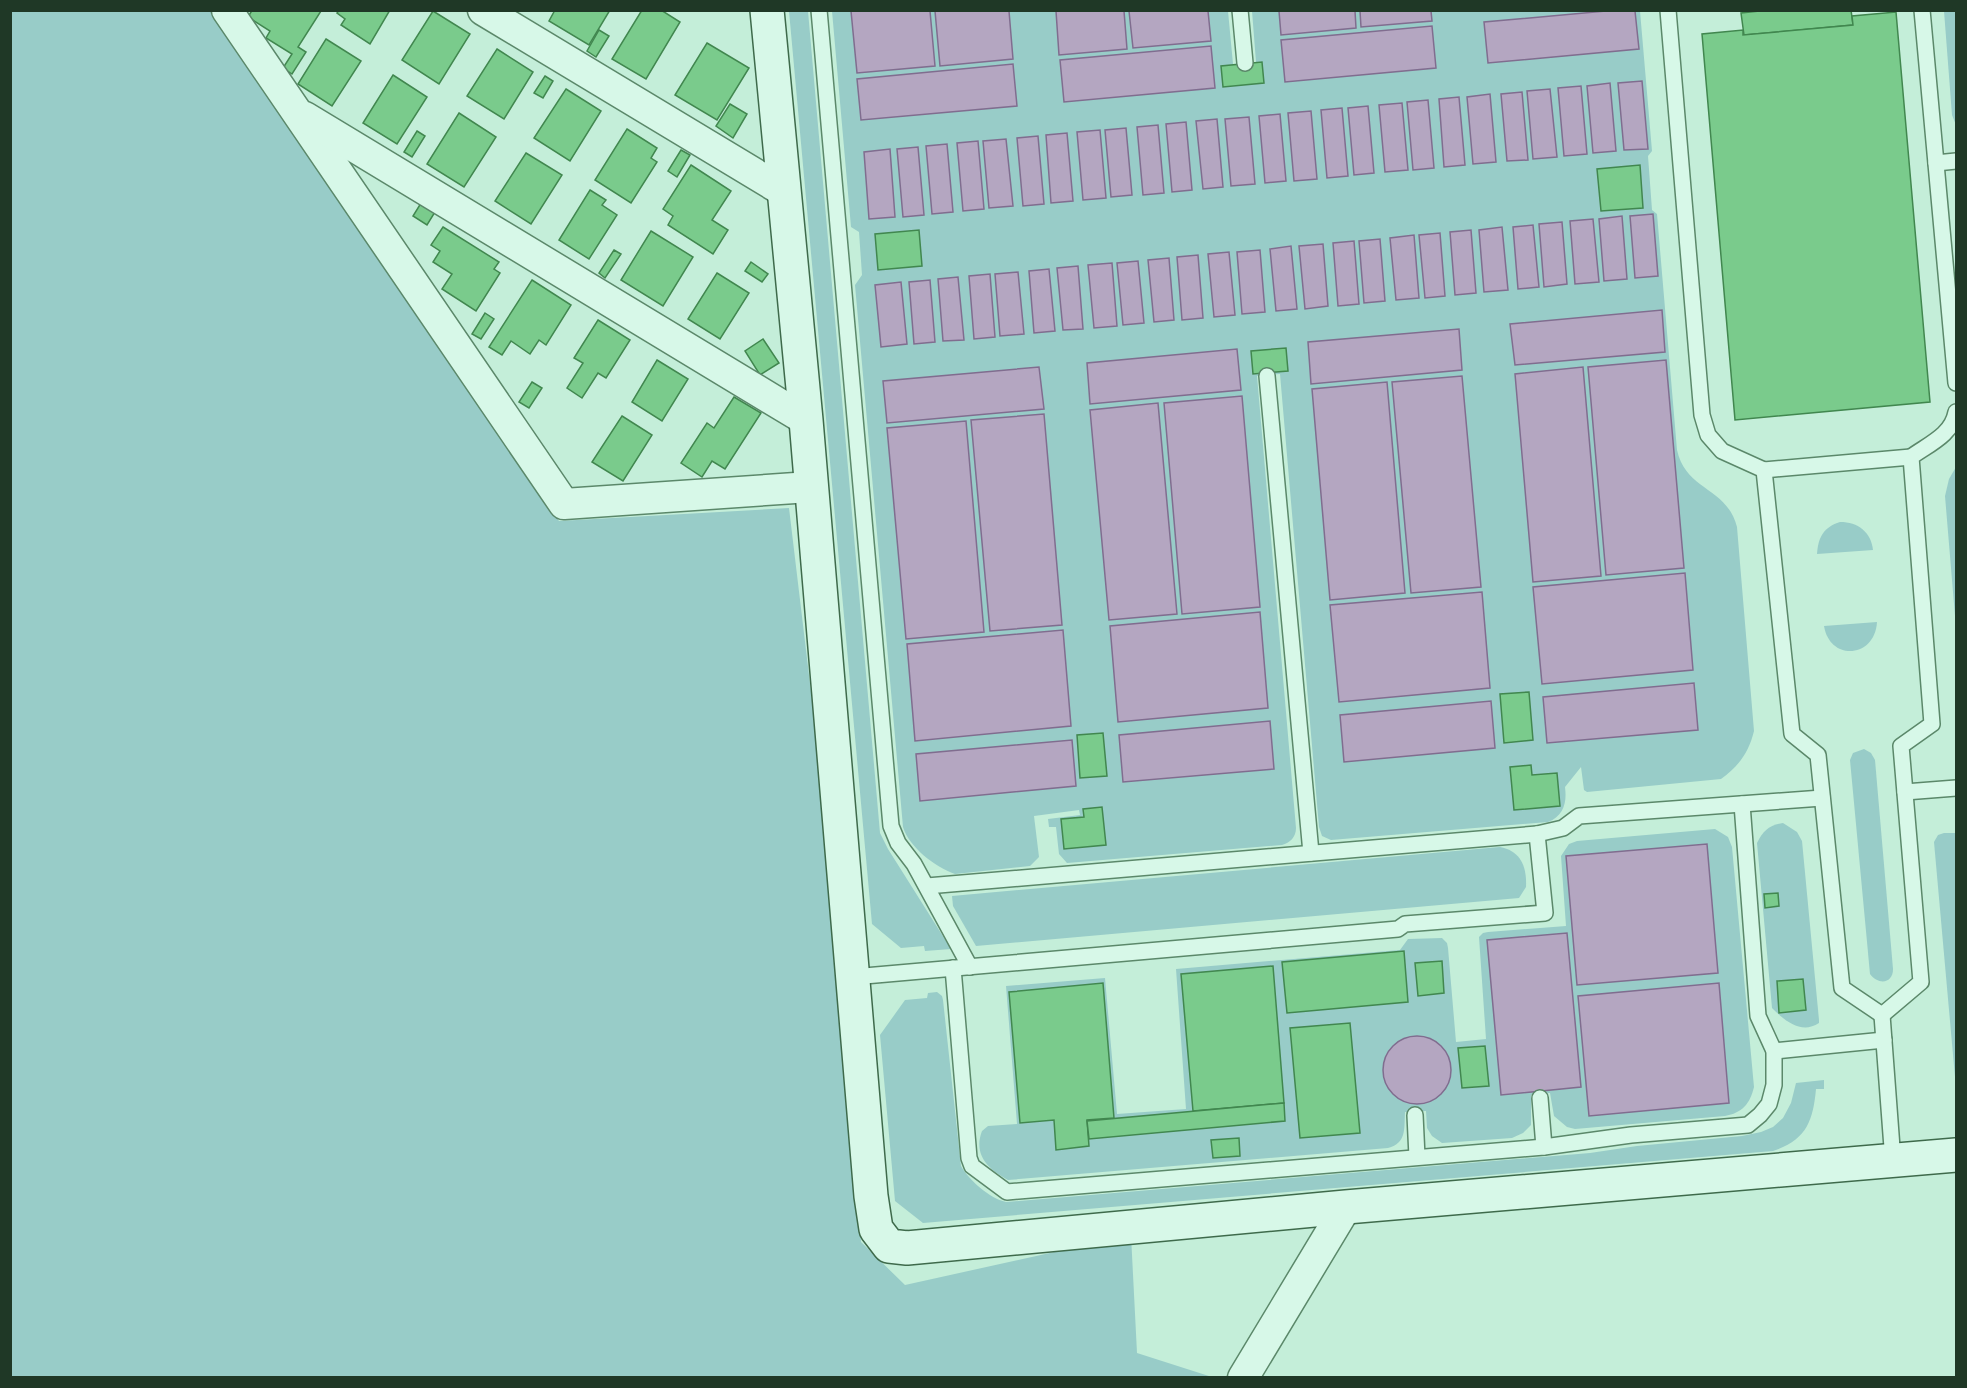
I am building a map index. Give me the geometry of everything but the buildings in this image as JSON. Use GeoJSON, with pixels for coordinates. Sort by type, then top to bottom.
{"type":"FeatureCollection","features":[{"type":"Feature","properties":{"kind":"street"},"geometry":{"type":"LineString","coordinates":[[227,10],[564,504],[810,487]]}},
{"type":"Feature","properties":{"kind":"street"},"geometry":{"type":"LineString","coordinates":[[483,10],[785,192]]}},
{"type":"Feature","properties":{"kind":"street"},"geometry":{"type":"LineString","coordinates":[[766,10],[806,420],[874,1218],[876,1229],[889,1246],[907,1248],[1346,1207],[1956,1155]]}},
{"type":"Feature","properties":{"kind":"street"},"geometry":{"type":"LineString","coordinates":[[295,111],[806,420]]}},
{"type":"Feature","properties":{"kind":"street"},"geometry":{"type":"LineString","coordinates":[[1243,1377],[1346,1207]]}},
{"type":"Feature","properties":{"kind":"lane"},"geometry":{"type":"LineString","coordinates":[[819,10],[891,826],[898,843],[927,886],[970,967]]}},
{"type":"Feature","properties":{"kind":"lane"},"geometry":{"type":"LineString","coordinates":[[1240,10],[1245,63]]}},
{"type":"Feature","properties":{"kind":"lane"},"geometry":{"type":"LineString","coordinates":[[1668,10],[1702,415],[1708,435],[1722,451],[1764,470],[1911,457],[1946,433],[1954,422],[1956,412]]}},
{"type":"Feature","properties":{"kind":"lane"},"geometry":{"type":"LineString","coordinates":[[1922,10],[1956,383]]}},
{"type":"Feature","properties":{"kind":"lane"},"geometry":{"type":"LineString","coordinates":[[1936,163],[1956,161]]}},
{"type":"Feature","properties":{"kind":"lane"},"geometry":{"type":"LineString","coordinates":[[1267,375],[1311,853]]}},
{"type":"Feature","properties":{"kind":"lane"},"geometry":{"type":"LineString","coordinates":[[1882,1015],[1921,982],[1901,746],[1932,724],[1911,457]]}},
{"type":"Feature","properties":{"kind":"lane"},"geometry":{"type":"LineString","coordinates":[[1764,470],[1792,734],[1818,755],[1842,988],[1882,1015]]}},
{"type":"Feature","properties":{"kind":"lane"},"geometry":{"type":"LineString","coordinates":[[1905,792],[1956,788]]}},
{"type":"Feature","properties":{"kind":"lane"},"geometry":{"type":"LineString","coordinates":[[927,886],[1536,834],[1563,828],[1580,816],[1822,798]]}},
{"type":"Feature","properties":{"kind":"lane"},"geometry":{"type":"LineString","coordinates":[[953,968],[969,1158],[972,1166],[1007,1192],[1544,1147],[1631,1135],[1748,1125],[1769,1104],[1774,1085],[1774,1051],[1758,1016],[1742,804]]}},
{"type":"Feature","properties":{"kind":"lane"},"geometry":{"type":"LineString","coordinates":[[853,977],[1387,930],[1405,924],[1545,913],[1536,834]]}},
{"type":"Feature","properties":{"kind":"lane"},"geometry":{"type":"LineString","coordinates":[[1882,1015],[1893,1161]]}},
{"type":"Feature","properties":{"kind":"lane"},"geometry":{"type":"LineString","coordinates":[[1774,1051],[1884,1040]]}},
{"type":"Feature","properties":{"kind":"lane"},"geometry":{"type":"LineString","coordinates":[[1540,1098],[1544,1147]]}},
{"type":"Feature","properties":{"kind":"lane"},"geometry":{"type":"LineString","coordinates":[[1415,1114],[1417,1157]]}},
{"type":"Feature","properties":{"kind":"shaded area"},"geometry":{"type":"Polygon","coordinates":[[[10,11],[213,11],[559,521],[789,508],[842,951],[861,1242],[905,1285],[1131,1235],[1137,1353],[1212,1377],[11,1377],[10,11]]]}},
{"type":"Feature","properties":{"kind":"shaded area"},"geometry":{"type":"Polygon","coordinates":[[[789,11],[808,11],[880,833],[951,949],[925,951],[924,946],[901,948],[872,924],[789,11]]]}},
{"type":"Feature","properties":{"kind":"shaded area"},"geometry":{"type":"Polygon","coordinates":[[[832,11],[1228,11],[1233,64],[1256,62],[1252,11],[1640,11],[1652,151],[1648,156],[1652,210],[1657,214],[1677,450],[1689,474],[1725,504],[1737,527],[1754,731],[1749,746],[1738,764],[1721,779],[1587,792],[1584,790],[1581,767],[1565,787],[1565,803],[1561,812],[1548,822],[1331,840],[1322,836],[1319,827],[1280,374],[1257,376],[1296,828],[1294,837],[1282,845],[1067,863],[1059,854],[1056,827],[1049,827],[1048,819],[1080,815],[1079,810],[1034,816],[1039,857],[1030,866],[955,874],[939,867],[924,855],[911,842],[903,827],[855,285],[862,275],[859,232],[851,227],[832,11]]]}},
{"type":"Feature","properties":{"kind":"shaded area"},"geometry":{"type":"Polygon","coordinates":[[[851,11],[930,11],[935,66],[857,73],[851,11]]]}},
{"type":"Feature","properties":{"kind":"shaded area"},"geometry":{"type":"Polygon","coordinates":[[[935,11],[1009,11],[1013,59],[940,66],[935,11]]]}},
{"type":"Feature","properties":{"kind":"shaded area"},"geometry":{"type":"Polygon","coordinates":[[[1056,11],[1124,11],[1127,49],[1059,55],[1056,11]]]}},
{"type":"Feature","properties":{"kind":"shaded area"},"geometry":{"type":"Polygon","coordinates":[[[1129,11],[1208,11],[1211,41],[1133,48],[1129,11]]]}},
{"type":"Feature","properties":{"kind":"shaded area"},"geometry":{"type":"Polygon","coordinates":[[[1279,11],[1355,11],[1356,28],[1281,35],[1279,11]]]}},
{"type":"Feature","properties":{"kind":"shaded area"},"geometry":{"type":"Polygon","coordinates":[[[1360,11],[1431,11],[1432,21],[1361,27],[1360,11]]]}},
{"type":"Feature","properties":{"kind":"shaded area"},"geometry":{"type":"Polygon","coordinates":[[[1606,11],[1635,11],[1639,49],[1488,63],[1484,22],[1606,11]]]}},
{"type":"Feature","properties":{"kind":"shaded area"},"geometry":{"type":"Polygon","coordinates":[[[1944,11],[1956,11],[1956,125],[1952,115],[1944,11]]]}},
{"type":"Feature","properties":{"kind":"shaded area"},"geometry":{"type":"Polygon","coordinates":[[[1432,26],[1436,68],[1285,82],[1281,40],[1432,26]]]}},
{"type":"Feature","properties":{"kind":"shaded area"},"geometry":{"type":"Polygon","coordinates":[[[1211,46],[1215,88],[1064,102],[1060,60],[1211,46]]]}},
{"type":"Feature","properties":{"kind":"shaded area"},"geometry":{"type":"Polygon","coordinates":[[[1013,64],[1017,106],[861,120],[857,79],[1013,64]]]}},
{"type":"Feature","properties":{"kind":"shaded area"},"geometry":{"type":"Polygon","coordinates":[[[1642,81],[1648,149],[1624,150],[1618,83],[1642,81]]]}},
{"type":"Feature","properties":{"kind":"shaded area"},"geometry":{"type":"Polygon","coordinates":[[[1610,83],[1616,151],[1593,153],[1587,86],[1610,83]]]}},
{"type":"Feature","properties":{"kind":"shaded area"},"geometry":{"type":"Polygon","coordinates":[[[1581,86],[1587,154],[1564,156],[1558,88],[1581,86]]]}},
{"type":"Feature","properties":{"kind":"shaded area"},"geometry":{"type":"Polygon","coordinates":[[[1550,89],[1557,157],[1533,159],[1527,91],[1550,89]]]}},
{"type":"Feature","properties":{"kind":"shaded area"},"geometry":{"type":"Polygon","coordinates":[[[1522,92],[1528,160],[1507,161],[1501,94],[1522,92]]]}},
{"type":"Feature","properties":{"kind":"shaded area"},"geometry":{"type":"Polygon","coordinates":[[[1490,94],[1496,162],[1473,164],[1467,97],[1490,94]]]}},
{"type":"Feature","properties":{"kind":"shaded area"},"geometry":{"type":"Polygon","coordinates":[[[1459,97],[1465,165],[1444,167],[1439,99],[1459,97]]]}},
{"type":"Feature","properties":{"kind":"shaded area"},"geometry":{"type":"Polygon","coordinates":[[[1428,100],[1434,168],[1413,170],[1407,102],[1428,100]]]}},
{"type":"Feature","properties":{"kind":"shaded area"},"geometry":{"type":"Polygon","coordinates":[[[1402,103],[1408,170],[1385,172],[1379,105],[1402,103]]]}},
{"type":"Feature","properties":{"kind":"shaded area"},"geometry":{"type":"Polygon","coordinates":[[[1368,106],[1374,173],[1354,175],[1348,108],[1368,106]]]}},
{"type":"Feature","properties":{"kind":"shaded area"},"geometry":{"type":"Polygon","coordinates":[[[1342,108],[1348,176],[1327,178],[1321,110],[1342,108]]]}},
{"type":"Feature","properties":{"kind":"shaded area"},"geometry":{"type":"Polygon","coordinates":[[[1311,111],[1317,179],[1294,181],[1288,113],[1311,111]]]}},
{"type":"Feature","properties":{"kind":"shaded area"},"geometry":{"type":"Polygon","coordinates":[[[1280,114],[1286,181],[1265,183],[1259,116],[1280,114]]]}},
{"type":"Feature","properties":{"kind":"shaded area"},"geometry":{"type":"Polygon","coordinates":[[[1249,117],[1255,184],[1231,186],[1225,119],[1249,117]]]}},
{"type":"Feature","properties":{"kind":"shaded area"},"geometry":{"type":"Polygon","coordinates":[[[1217,119],[1223,187],[1203,189],[1196,121],[1217,119]]]}},
{"type":"Feature","properties":{"kind":"shaded area"},"geometry":{"type":"Polygon","coordinates":[[[1186,122],[1192,190],[1172,192],[1166,124],[1186,122]]]}},
{"type":"Feature","properties":{"kind":"shaded area"},"geometry":{"type":"Polygon","coordinates":[[[1158,125],[1164,193],[1143,195],[1137,127],[1158,125]]]}},
{"type":"Feature","properties":{"kind":"shaded area"},"geometry":{"type":"Polygon","coordinates":[[[1126,128],[1132,195],[1111,197],[1105,130],[1126,128]]]}},
{"type":"Feature","properties":{"kind":"shaded area"},"geometry":{"type":"Polygon","coordinates":[[[1100,130],[1106,198],[1083,200],[1077,132],[1100,130]]]}},
{"type":"Feature","properties":{"kind":"shaded area"},"geometry":{"type":"Polygon","coordinates":[[[1067,133],[1073,201],[1051,203],[1046,135],[1067,133]]]}},
{"type":"Feature","properties":{"kind":"shaded area"},"geometry":{"type":"Polygon","coordinates":[[[1038,136],[1044,204],[1023,206],[1017,138],[1038,136]]]}},
{"type":"Feature","properties":{"kind":"shaded area"},"geometry":{"type":"Polygon","coordinates":[[[1006,139],[1013,206],[989,208],[983,141],[1006,139]]]}},
{"type":"Feature","properties":{"kind":"shaded area"},"geometry":{"type":"Polygon","coordinates":[[[978,141],[984,209],[963,211],[957,143],[978,141]]]}},
{"type":"Feature","properties":{"kind":"shaded area"},"geometry":{"type":"Polygon","coordinates":[[[947,144],[953,212],[932,214],[926,146],[947,144]]]}},
{"type":"Feature","properties":{"kind":"shaded area"},"geometry":{"type":"Polygon","coordinates":[[[918,147],[924,215],[903,217],[897,149],[918,147]]]}},
{"type":"Feature","properties":{"kind":"shaded area"},"geometry":{"type":"Polygon","coordinates":[[[890,149],[895,217],[869,219],[864,152],[890,149]]]}},
{"type":"Feature","properties":{"kind":"shaded area"},"geometry":{"type":"Polygon","coordinates":[[[1653,214],[1658,276],[1635,278],[1630,216],[1653,214]]]}},
{"type":"Feature","properties":{"kind":"shaded area"},"geometry":{"type":"Polygon","coordinates":[[[1622,216],[1627,279],[1604,281],[1599,219],[1622,216]]]}},
{"type":"Feature","properties":{"kind":"shaded area"},"geometry":{"type":"Polygon","coordinates":[[[1593,219],[1599,282],[1575,284],[1570,221],[1593,219]]]}},
{"type":"Feature","properties":{"kind":"shaded area"},"geometry":{"type":"Polygon","coordinates":[[[1562,222],[1567,284],[1544,287],[1539,224],[1562,222]]]}},
{"type":"Feature","properties":{"kind":"shaded area"},"geometry":{"type":"Polygon","coordinates":[[[1533,225],[1539,287],[1518,289],[1513,227],[1533,225]]]}},
{"type":"Feature","properties":{"kind":"shaded area"},"geometry":{"type":"Polygon","coordinates":[[[1502,227],[1508,290],[1484,292],[1479,230],[1502,227]]]}},
{"type":"Feature","properties":{"kind":"shaded area"},"geometry":{"type":"Polygon","coordinates":[[[1471,230],[1476,293],[1455,295],[1450,232],[1471,230]]]}},
{"type":"Feature","properties":{"kind":"shaded area"},"geometry":{"type":"Polygon","coordinates":[[[1440,233],[1445,296],[1425,298],[1419,235],[1440,233]]]}},
{"type":"Feature","properties":{"kind":"shaded area"},"geometry":{"type":"Polygon","coordinates":[[[1414,235],[1419,298],[1396,300],[1390,238],[1414,235]]]}},
{"type":"Feature","properties":{"kind":"shaded area"},"geometry":{"type":"Polygon","coordinates":[[[1380,239],[1385,301],[1364,303],[1359,241],[1380,239]]]}},
{"type":"Feature","properties":{"kind":"shaded area"},"geometry":{"type":"Polygon","coordinates":[[[1354,241],[1359,304],[1338,306],[1333,243],[1354,241]]]}},
{"type":"Feature","properties":{"kind":"shaded area"},"geometry":{"type":"Polygon","coordinates":[[[1323,244],[1328,306],[1305,309],[1299,246],[1323,244]]]}},
{"type":"Feature","properties":{"kind":"shaded area"},"geometry":{"type":"Polygon","coordinates":[[[1291,246],[1297,309],[1276,311],[1270,249],[1291,246]]]}},
{"type":"Feature","properties":{"kind":"shaded area"},"geometry":{"type":"Polygon","coordinates":[[[1260,250],[1265,312],[1242,314],[1237,252],[1260,250]]]}},
{"type":"Feature","properties":{"kind":"shaded area"},"geometry":{"type":"Polygon","coordinates":[[[1229,252],[1235,315],[1214,317],[1208,254],[1229,252]]]}},
{"type":"Feature","properties":{"kind":"shaded area"},"geometry":{"type":"Polygon","coordinates":[[[1198,255],[1203,318],[1182,320],[1177,257],[1198,255]]]}},
{"type":"Feature","properties":{"kind":"shaded area"},"geometry":{"type":"Polygon","coordinates":[[[1169,258],[1174,320],[1154,322],[1148,260],[1169,258]]]}},
{"type":"Feature","properties":{"kind":"shaded area"},"geometry":{"type":"Polygon","coordinates":[[[1138,261],[1144,323],[1123,325],[1117,263],[1138,261]]]}},
{"type":"Feature","properties":{"kind":"shaded area"},"geometry":{"type":"Polygon","coordinates":[[[1112,263],[1117,326],[1094,328],[1088,265],[1112,263]]]}},
{"type":"Feature","properties":{"kind":"shaded area"},"geometry":{"type":"Polygon","coordinates":[[[1078,266],[1083,329],[1063,330],[1057,268],[1078,266]]]}},
{"type":"Feature","properties":{"kind":"shaded area"},"geometry":{"type":"Polygon","coordinates":[[[1049,269],[1055,331],[1034,333],[1029,271],[1049,269]]]}},
{"type":"Feature","properties":{"kind":"shaded area"},"geometry":{"type":"Polygon","coordinates":[[[1018,272],[1024,334],[1000,336],[995,274],[1018,272]]]}},
{"type":"Feature","properties":{"kind":"shaded area"},"geometry":{"type":"Polygon","coordinates":[[[990,274],[995,337],[974,339],[969,276],[990,274]]]}},
{"type":"Feature","properties":{"kind":"shaded area"},"geometry":{"type":"Polygon","coordinates":[[[958,277],[964,340],[943,341],[938,279],[958,277]]]}},
{"type":"Feature","properties":{"kind":"shaded area"},"geometry":{"type":"Polygon","coordinates":[[[930,280],[935,342],[914,344],[909,282],[930,280]]]}},
{"type":"Feature","properties":{"kind":"shaded area"},"geometry":{"type":"Polygon","coordinates":[[[901,282],[907,344],[881,347],[875,285],[901,282]]]}},
{"type":"Feature","properties":{"kind":"shaded area"},"geometry":{"type":"Polygon","coordinates":[[[1662,310],[1665,352],[1515,365],[1510,324],[1662,310]]]}},
{"type":"Feature","properties":{"kind":"shaded area"},"geometry":{"type":"Polygon","coordinates":[[[1459,329],[1462,370],[1311,384],[1308,342],[1459,329]]]}},
{"type":"Feature","properties":{"kind":"shaded area"},"geometry":{"type":"Polygon","coordinates":[[[1237,349],[1241,390],[1090,404],[1087,363],[1237,349]]]}},
{"type":"Feature","properties":{"kind":"shaded area"},"geometry":{"type":"Polygon","coordinates":[[[1666,360],[1684,568],[1606,575],[1588,367],[1666,360]]]}},
{"type":"Feature","properties":{"kind":"shaded area"},"geometry":{"type":"Polygon","coordinates":[[[1039,367],[1044,409],[887,423],[883,381],[1039,367]]]}},
{"type":"Feature","properties":{"kind":"shaded area"},"geometry":{"type":"Polygon","coordinates":[[[1583,367],[1601,576],[1533,582],[1515,374],[1583,367]]]}},
{"type":"Feature","properties":{"kind":"shaded area"},"geometry":{"type":"Polygon","coordinates":[[[1462,376],[1481,587],[1411,593],[1392,382],[1462,376]]]}},
{"type":"Feature","properties":{"kind":"shaded area"},"geometry":{"type":"Polygon","coordinates":[[[1387,382],[1405,593],[1330,600],[1312,389],[1387,382]]]}},
{"type":"Feature","properties":{"kind":"shaded area"},"geometry":{"type":"Polygon","coordinates":[[[1242,396],[1260,607],[1182,614],[1164,403],[1242,396]]]}},
{"type":"Feature","properties":{"kind":"shaded area"},"geometry":{"type":"Polygon","coordinates":[[[1158,403],[1177,614],[1109,620],[1090,410],[1158,403]]]}},
{"type":"Feature","properties":{"kind":"shaded area"},"geometry":{"type":"Polygon","coordinates":[[[1044,414],[1062,625],[990,631],[971,420],[1044,414]]]}},
{"type":"Feature","properties":{"kind":"shaded area"},"geometry":{"type":"Polygon","coordinates":[[[966,421],[984,632],[906,639],[887,428],[966,421]]]}},
{"type":"Feature","properties":{"kind":"shaded area"},"geometry":{"type":"Polygon","coordinates":[[[1956,467],[1956,628],[1945,496],[1949,479],[1956,467]]]}},
{"type":"Feature","properties":{"kind":"shaded area"},"geometry":{"type":"Polygon","coordinates":[[[1840,522],[1847,522],[1862,529],[1870,538],[1873,550],[1817,554],[1823,534],[1840,522]]]}},
{"type":"Feature","properties":{"kind":"shaded area"},"geometry":{"type":"Polygon","coordinates":[[[1685,573],[1693,670],[1542,684],[1533,587],[1685,573]]]}},
{"type":"Feature","properties":{"kind":"shaded area"},"geometry":{"type":"Polygon","coordinates":[[[1482,592],[1490,688],[1339,702],[1330,605],[1482,592]]]}},
{"type":"Feature","properties":{"kind":"shaded area"},"geometry":{"type":"Polygon","coordinates":[[[1260,612],[1268,708],[1118,722],[1110,626],[1260,612]]]}},
{"type":"Feature","properties":{"kind":"shaded area"},"geometry":{"type":"Polygon","coordinates":[[[1877,622],[1869,643],[1861,649],[1852,651],[1835,646],[1828,638],[1824,626],[1877,622]]]}},
{"type":"Feature","properties":{"kind":"shaded area"},"geometry":{"type":"Polygon","coordinates":[[[1063,630],[1071,726],[915,741],[907,644],[1063,630]]]}},
{"type":"Feature","properties":{"kind":"shaded area"},"geometry":{"type":"Polygon","coordinates":[[[1694,683],[1698,730],[1547,743],[1543,697],[1694,683]]]}},
{"type":"Feature","properties":{"kind":"shaded area"},"geometry":{"type":"Polygon","coordinates":[[[1491,701],[1495,748],[1344,762],[1340,715],[1491,701]]]}},
{"type":"Feature","properties":{"kind":"shaded area"},"geometry":{"type":"Polygon","coordinates":[[[1270,721],[1274,769],[1123,782],[1119,735],[1270,721]]]}},
{"type":"Feature","properties":{"kind":"shaded area"},"geometry":{"type":"Polygon","coordinates":[[[1072,740],[1076,786],[920,801],[916,754],[1072,740]]]}},
{"type":"Feature","properties":{"kind":"shaded area"},"geometry":{"type":"Polygon","coordinates":[[[1864,749],[1871,753],[1875,760],[1893,969],[1891,978],[1884,981],[1873,978],[1870,974],[1850,760],[1853,753],[1864,749]]]}},
{"type":"Feature","properties":{"kind":"shaded area"},"geometry":{"type":"Polygon","coordinates":[[[1783,823],[1797,832],[1802,841],[1819,1020],[1819,1023],[1806,1027],[1799,1027],[1787,1021],[1772,1008],[1757,843],[1767,829],[1783,823]]]}},
{"type":"Feature","properties":{"kind":"shaded area"},"geometry":{"type":"Polygon","coordinates":[[[1715,829],[1728,837],[1732,847],[1754,1087],[1748,1103],[1736,1113],[1725,1116],[1575,1129],[1567,1127],[1554,1116],[1550,1093],[1531,1095],[1531,1125],[1523,1133],[1512,1138],[1442,1143],[1432,1136],[1427,1128],[1426,1111],[1405,1112],[1401,1139],[1399,1143],[1388,1148],[1008,1180],[994,1171],[981,1154],[979,1147],[982,1131],[988,1126],[1017,1124],[1006,986],[1105,978],[1117,1114],[1186,1109],[1176,969],[1400,950],[1408,939],[1442,938],[1448,948],[1456,1042],[1486,1039],[1479,937],[1488,932],[1566,926],[1561,856],[1569,844],[1577,841],[1715,829]]]}},
{"type":"Feature","properties":{"kind":"shaded area"},"geometry":{"type":"Polygon","coordinates":[[[1956,833],[1955,1077],[1934,842],[1938,835],[1956,833]]]}},
{"type":"Feature","properties":{"kind":"shaded area"},"geometry":{"type":"Polygon","coordinates":[[[1707,844],[1718,973],[1577,985],[1566,856],[1707,844]]]}},
{"type":"Feature","properties":{"kind":"shaded area"},"geometry":{"type":"Polygon","coordinates":[[[1500,847],[1518,856],[1524,867],[1526,887],[1519,898],[976,946],[953,906],[952,896],[1500,847]]]}},
{"type":"Feature","properties":{"kind":"shaded area"},"geometry":{"type":"Polygon","coordinates":[[[1567,933],[1581,1087],[1501,1095],[1487,940],[1567,933]]]}},
{"type":"Feature","properties":{"kind":"shaded area"},"geometry":{"type":"Polygon","coordinates":[[[1719,983],[1729,1103],[1589,1116],[1578,996],[1719,983]]]}},
{"type":"Feature","properties":{"kind":"shaded area"},"geometry":{"type":"Polygon","coordinates":[[[937,992],[943,1000],[961,1166],[980,1188],[1006,1202],[1590,1153],[1742,1136],[1773,1127],[1783,1118],[1791,1103],[1796,1083],[1824,1080],[1824,1089],[1816,1089],[1813,1111],[1806,1128],[1793,1141],[1773,1151],[923,1223],[895,1201],[880,1035],[905,1000],[927,998],[928,993],[937,992]]]}},
{"type":"Feature","properties":{"kind":"shaded area"},"geometry":{"type":"Polygon","coordinates":[[[1417,1036],[1430,1039],[1441,1046],[1448,1057],[1451,1070],[1448,1083],[1441,1094],[1430,1101],[1417,1104],[1404,1101],[1393,1094],[1386,1083],[1383,1070],[1386,1057],[1393,1046],[1404,1039],[1417,1036]]]}}]}
